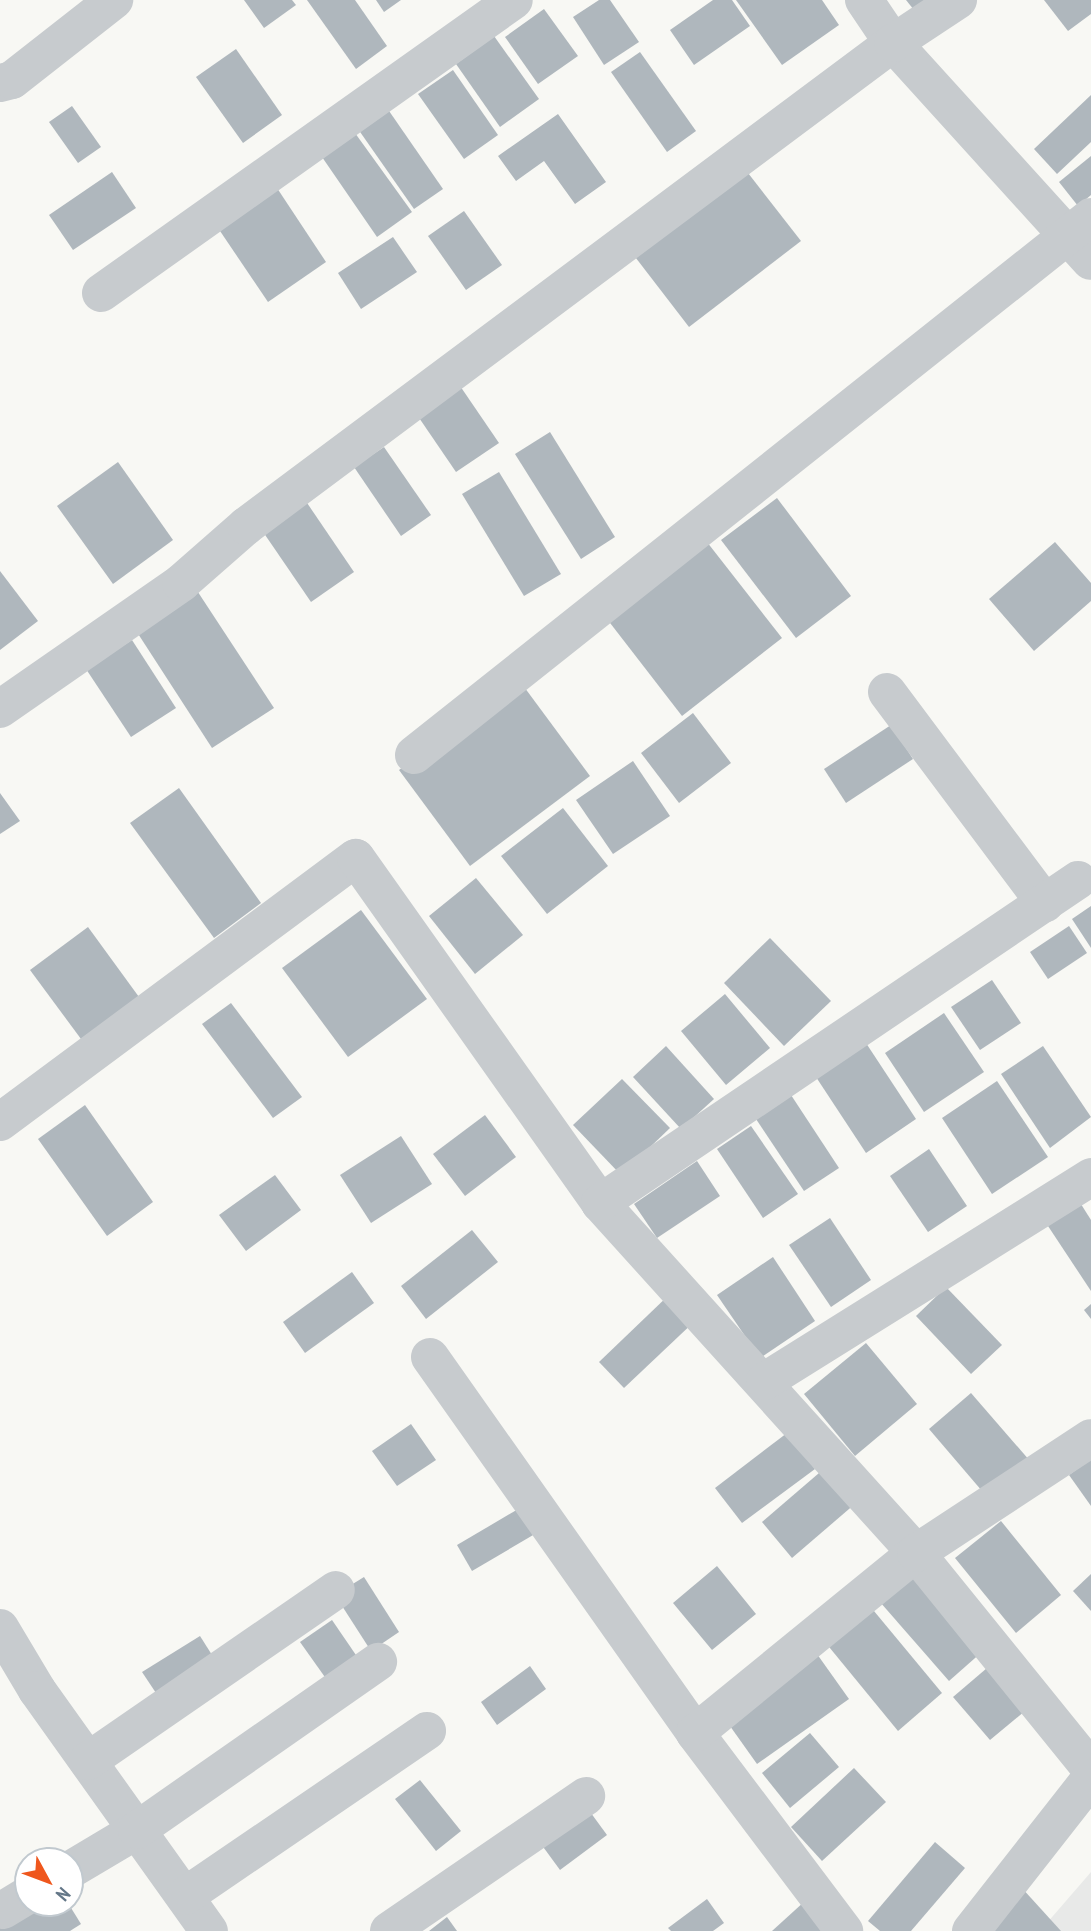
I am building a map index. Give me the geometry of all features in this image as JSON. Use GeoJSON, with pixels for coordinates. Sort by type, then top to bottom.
{"type":"FeatureCollection","features":[{"type":"Feature","properties":{"kind":"street"},"geometry":{"type":"LineString","coordinates":[[0,83],[12,80],[114,0]]}},
{"type":"Feature","properties":{"kind":"street"},"geometry":{"type":"LineString","coordinates":[[101,293],[514,0]]}},
{"type":"Feature","properties":{"kind":"street"},"geometry":{"type":"LineString","coordinates":[[414,755],[1083,238],[894,43],[864,0]]}},
{"type":"Feature","properties":{"kind":"street"},"geometry":{"type":"LineString","coordinates":[[0,709],[181,583],[246,526],[894,43],[958,0]]}},
{"type":"Feature","properties":{"kind":"street"},"geometry":{"type":"LineString","coordinates":[[887,692],[1045,903]]}},
{"type":"Feature","properties":{"kind":"street"},"geometry":{"type":"LineString","coordinates":[[0,1122],[356,858],[600,1203],[765,1381],[916,1553],[1091,1769]]}},
{"type":"Feature","properties":{"kind":"street"},"geometry":{"type":"LineString","coordinates":[[600,1203],[1078,880]]}},
{"type":"Feature","properties":{"kind":"street"},"geometry":{"type":"LineString","coordinates":[[765,1381],[1091,1177]]}},
{"type":"Feature","properties":{"kind":"street"},"geometry":{"type":"LineString","coordinates":[[430,1357],[695,1732],[844,1931]]}},
{"type":"Feature","properties":{"kind":"street"},"geometry":{"type":"LineString","coordinates":[[695,1732],[916,1553],[1091,1438]]}},
{"type":"Feature","properties":{"kind":"street"},"geometry":{"type":"LineString","coordinates":[[89,1761],[336,1590]]}},
{"type":"Feature","properties":{"kind":"street"},"geometry":{"type":"LineString","coordinates":[[0,1628],[194,1919],[427,1731]]}},
{"type":"Feature","properties":{"kind":"street"},"geometry":{"type":"LineString","coordinates":[[84,1862],[137,1830],[378,1662]]}},
{"type":"Feature","properties":{"kind":"street"},"geometry":{"type":"LineString","coordinates":[[971,1931],[1091,1778]]}},
{"type":"Feature","properties":{"kind":"street"},"geometry":{"type":"LineString","coordinates":[[389,1931],[586,1796]]}},
{"type":"Feature","properties":{"kind":"shaded area"},"geometry":{"type":"Polygon","coordinates":[[[1091,1872],[1091,1931],[1040,1931],[1091,1872]]]}},
{"type":"Feature","properties":{"kind":"building"},"geometry":{"type":"Polygon","coordinates":[[[244,0],[292,0],[296,5],[264,28],[244,0]]]}},
{"type":"Feature","properties":{"kind":"building"},"geometry":{"type":"Polygon","coordinates":[[[307,0],[355,0],[387,46],[356,69],[307,0]]]}},
{"type":"Feature","properties":{"kind":"building"},"geometry":{"type":"Polygon","coordinates":[[[376,0],[401,0],[384,12],[376,0]]]}},
{"type":"Feature","properties":{"kind":"building"},"geometry":{"type":"Polygon","coordinates":[[[599,0],[610,0],[639,42],[604,65],[573,17],[599,0]]]}},
{"type":"Feature","properties":{"kind":"building"},"geometry":{"type":"Polygon","coordinates":[[[713,0],[732,0],[750,26],[694,65],[670,30],[713,0]]]}},
{"type":"Feature","properties":{"kind":"building"},"geometry":{"type":"Polygon","coordinates":[[[736,0],[822,0],[839,25],[782,65],[736,0]]]}},
{"type":"Feature","properties":{"kind":"building"},"geometry":{"type":"Polygon","coordinates":[[[906,0],[927,0],[914,10],[906,0]]]}},
{"type":"Feature","properties":{"kind":"building"},"geometry":{"type":"Polygon","coordinates":[[[1044,0],[1091,0],[1091,14],[1068,31],[1044,0]]]}},
{"type":"Feature","properties":{"kind":"building"},"geometry":{"type":"Polygon","coordinates":[[[544,9],[578,56],[538,84],[505,37],[544,9]]]}},
{"type":"Feature","properties":{"kind":"building"},"geometry":{"type":"Polygon","coordinates":[[[494,36],[539,99],[500,127],[456,64],[494,36]]]}},
{"type":"Feature","properties":{"kind":"building"},"geometry":{"type":"Polygon","coordinates":[[[236,49],[282,115],[243,143],[196,77],[236,49]]]}},
{"type":"Feature","properties":{"kind":"building"},"geometry":{"type":"Polygon","coordinates":[[[640,52],[696,131],[667,152],[611,72],[640,52]]]}},
{"type":"Feature","properties":{"kind":"building"},"geometry":{"type":"Polygon","coordinates":[[[453,70],[498,135],[464,159],[418,94],[453,70]]]}},
{"type":"Feature","properties":{"kind":"building"},"geometry":{"type":"Polygon","coordinates":[[[1091,95],[1091,142],[1057,174],[1034,149],[1091,95]]]}},
{"type":"Feature","properties":{"kind":"building"},"geometry":{"type":"Polygon","coordinates":[[[72,106],[101,147],[78,163],[49,122],[72,106]]]}},
{"type":"Feature","properties":{"kind":"building"},"geometry":{"type":"Polygon","coordinates":[[[387,108],[443,189],[414,209],[358,129],[387,108]]]}},
{"type":"Feature","properties":{"kind":"building"},"geometry":{"type":"Polygon","coordinates":[[[558,114],[606,182],[575,204],[544,161],[516,181],[498,156],[558,114]]]}},
{"type":"Feature","properties":{"kind":"building"},"geometry":{"type":"Polygon","coordinates":[[[355,133],[412,212],[377,237],[322,157],[355,133]]]}},
{"type":"Feature","properties":{"kind":"building"},"geometry":{"type":"Polygon","coordinates":[[[1091,156],[1091,195],[1078,206],[1059,182],[1091,156]]]}},
{"type":"Feature","properties":{"kind":"building"},"geometry":{"type":"Polygon","coordinates":[[[741,164],[801,241],[689,327],[629,249],[741,164]]]}},
{"type":"Feature","properties":{"kind":"building"},"geometry":{"type":"Polygon","coordinates":[[[112,172],[136,208],[73,250],[49,215],[112,172]]]}},
{"type":"Feature","properties":{"kind":"building"},"geometry":{"type":"Polygon","coordinates":[[[277,188],[326,262],[268,302],[218,228],[277,188]]]}},
{"type":"Feature","properties":{"kind":"building"},"geometry":{"type":"Polygon","coordinates":[[[464,211],[502,265],[466,290],[428,236],[464,211]]]}},
{"type":"Feature","properties":{"kind":"building"},"geometry":{"type":"Polygon","coordinates":[[[393,237],[417,272],[361,309],[338,273],[393,237]]]}},
{"type":"Feature","properties":{"kind":"building"},"geometry":{"type":"Polygon","coordinates":[[[456,380],[499,443],[456,472],[413,409],[456,380]]]}},
{"type":"Feature","properties":{"kind":"building"},"geometry":{"type":"Polygon","coordinates":[[[550,432],[615,537],[581,559],[515,454],[550,432]]]}},
{"type":"Feature","properties":{"kind":"building"},"geometry":{"type":"Polygon","coordinates":[[[384,447],[431,515],[401,536],[354,467],[384,447]]]}},
{"type":"Feature","properties":{"kind":"building"},"geometry":{"type":"Polygon","coordinates":[[[118,462],[173,540],[113,584],[57,506],[118,462]]]}},
{"type":"Feature","properties":{"kind":"building"},"geometry":{"type":"Polygon","coordinates":[[[499,472],[561,574],[524,596],[462,494],[499,472]]]}},
{"type":"Feature","properties":{"kind":"building"},"geometry":{"type":"Polygon","coordinates":[[[303,497],[354,572],[311,602],[259,526],[303,497]]]}},
{"type":"Feature","properties":{"kind":"building"},"geometry":{"type":"Polygon","coordinates":[[[777,498],[851,596],[796,638],[721,540],[777,498]]]}},
{"type":"Feature","properties":{"kind":"building"},"geometry":{"type":"Polygon","coordinates":[[[707,542],[782,638],[682,716],[607,619],[707,542]]]}},
{"type":"Feature","properties":{"kind":"building"},"geometry":{"type":"Polygon","coordinates":[[[1055,542],[1091,583],[1091,601],[1034,651],[989,599],[1055,542]]]}},
{"type":"Feature","properties":{"kind":"building"},"geometry":{"type":"Polygon","coordinates":[[[0,571],[38,621],[0,650],[0,571]]]}},
{"type":"Feature","properties":{"kind":"building"},"geometry":{"type":"Polygon","coordinates":[[[194,586],[274,708],[212,748],[133,626],[194,586]]]}},
{"type":"Feature","properties":{"kind":"building"},"geometry":{"type":"Polygon","coordinates":[[[132,640],[176,708],[131,737],[86,669],[132,640]]]}},
{"type":"Feature","properties":{"kind":"building"},"geometry":{"type":"Polygon","coordinates":[[[519,680],[590,776],[470,866],[399,770],[519,680]]]}},
{"type":"Feature","properties":{"kind":"building"},"geometry":{"type":"Polygon","coordinates":[[[693,713],[731,763],[679,803],[641,753],[693,713]]]}},
{"type":"Feature","properties":{"kind":"building"},"geometry":{"type":"Polygon","coordinates":[[[891,725],[913,759],[846,803],[824,769],[891,725]]]}},
{"type":"Feature","properties":{"kind":"building"},"geometry":{"type":"Polygon","coordinates":[[[633,761],[670,816],[613,854],[576,800],[633,761]]]}},
{"type":"Feature","properties":{"kind":"building"},"geometry":{"type":"Polygon","coordinates":[[[179,788],[261,903],[214,938],[130,823],[179,788]]]}},
{"type":"Feature","properties":{"kind":"building"},"geometry":{"type":"Polygon","coordinates":[[[0,793],[20,821],[0,834],[0,793]]]}},
{"type":"Feature","properties":{"kind":"building"},"geometry":{"type":"Polygon","coordinates":[[[563,808],[608,866],[547,914],[501,856],[563,808]]]}},
{"type":"Feature","properties":{"kind":"building"},"geometry":{"type":"Polygon","coordinates":[[[476,878],[523,935],[475,974],[429,916],[476,878]]]}},
{"type":"Feature","properties":{"kind":"building"},"geometry":{"type":"Polygon","coordinates":[[[1091,906],[1091,948],[1072,919],[1091,906]]]}},
{"type":"Feature","properties":{"kind":"building"},"geometry":{"type":"Polygon","coordinates":[[[361,910],[427,999],[348,1057],[282,968],[361,910]]]}},
{"type":"Feature","properties":{"kind":"building"},"geometry":{"type":"Polygon","coordinates":[[[1069,926],[1087,953],[1048,979],[1030,952],[1069,926]]]}},
{"type":"Feature","properties":{"kind":"building"},"geometry":{"type":"Polygon","coordinates":[[[88,927],[139,997],[81,1039],[30,970],[88,927]]]}},
{"type":"Feature","properties":{"kind":"building"},"geometry":{"type":"Polygon","coordinates":[[[770,938],[831,1001],[784,1046],[724,983],[770,938]]]}},
{"type":"Feature","properties":{"kind":"building"},"geometry":{"type":"Polygon","coordinates":[[[992,980],[1021,1023],[980,1050],[951,1007],[992,980]]]}},
{"type":"Feature","properties":{"kind":"building"},"geometry":{"type":"Polygon","coordinates":[[[725,994],[770,1048],[726,1085],[681,1031],[725,994]]]}},
{"type":"Feature","properties":{"kind":"building"},"geometry":{"type":"Polygon","coordinates":[[[231,1003],[302,1097],[273,1118],[202,1024],[231,1003]]]}},
{"type":"Feature","properties":{"kind":"building"},"geometry":{"type":"Polygon","coordinates":[[[944,1013],[984,1072],[924,1112],[885,1053],[944,1013]]]}},
{"type":"Feature","properties":{"kind":"building"},"geometry":{"type":"Polygon","coordinates":[[[864,1040],[916,1119],[866,1153],[814,1074],[864,1040]]]}},
{"type":"Feature","properties":{"kind":"building"},"geometry":{"type":"Polygon","coordinates":[[[666,1046],[714,1099],[681,1129],[633,1077],[666,1046]]]}},
{"type":"Feature","properties":{"kind":"building"},"geometry":{"type":"Polygon","coordinates":[[[1043,1046],[1091,1117],[1050,1148],[1001,1074],[1043,1046]]]}},
{"type":"Feature","properties":{"kind":"building"},"geometry":{"type":"Polygon","coordinates":[[[622,1079],[670,1128],[621,1175],[573,1125],[622,1079]]]}},
{"type":"Feature","properties":{"kind":"building"},"geometry":{"type":"Polygon","coordinates":[[[997,1081],[1048,1157],[992,1194],[942,1118],[997,1081]]]}},
{"type":"Feature","properties":{"kind":"building"},"geometry":{"type":"Polygon","coordinates":[[[791,1095],[839,1168],[804,1191],[756,1119],[791,1095]]]}},
{"type":"Feature","properties":{"kind":"building"},"geometry":{"type":"Polygon","coordinates":[[[85,1105],[153,1202],[107,1236],[38,1139],[85,1105]]]}},
{"type":"Feature","properties":{"kind":"building"},"geometry":{"type":"Polygon","coordinates":[[[485,1115],[516,1157],[465,1196],[433,1154],[485,1115]]]}},
{"type":"Feature","properties":{"kind":"building"},"geometry":{"type":"Polygon","coordinates":[[[751,1126],[798,1194],[763,1218],[717,1149],[751,1126]]]}},
{"type":"Feature","properties":{"kind":"building"},"geometry":{"type":"Polygon","coordinates":[[[401,1136],[432,1184],[371,1223],[340,1175],[401,1136]]]}},
{"type":"Feature","properties":{"kind":"building"},"geometry":{"type":"Polygon","coordinates":[[[929,1149],[967,1206],[928,1232],[890,1176],[929,1149]]]}},
{"type":"Feature","properties":{"kind":"building"},"geometry":{"type":"Polygon","coordinates":[[[697,1161],[720,1196],[657,1238],[634,1204],[697,1161]]]}},
{"type":"Feature","properties":{"kind":"building"},"geometry":{"type":"Polygon","coordinates":[[[275,1175],[301,1210],[246,1251],[219,1215],[275,1175]]]}},
{"type":"Feature","properties":{"kind":"building"},"geometry":{"type":"Polygon","coordinates":[[[1079,1201],[1091,1220],[1091,1291],[1046,1223],[1079,1201]]]}},
{"type":"Feature","properties":{"kind":"building"},"geometry":{"type":"Polygon","coordinates":[[[830,1218],[871,1280],[831,1307],[789,1245],[830,1218]]]}},
{"type":"Feature","properties":{"kind":"building"},"geometry":{"type":"Polygon","coordinates":[[[472,1230],[498,1262],[426,1319],[401,1286],[472,1230]]]}},
{"type":"Feature","properties":{"kind":"building"},"geometry":{"type":"Polygon","coordinates":[[[773,1257],[815,1321],[760,1358],[717,1295],[773,1257]]]}},
{"type":"Feature","properties":{"kind":"building"},"geometry":{"type":"Polygon","coordinates":[[[352,1272],[374,1303],[305,1353],[283,1322],[352,1272]]]}},
{"type":"Feature","properties":{"kind":"building"},"geometry":{"type":"Polygon","coordinates":[[[946,1287],[1002,1345],[971,1374],[916,1316],[946,1287]]]}},
{"type":"Feature","properties":{"kind":"building"},"geometry":{"type":"Polygon","coordinates":[[[672,1292],[697,1319],[624,1388],[599,1362],[672,1292]]]}},
{"type":"Feature","properties":{"kind":"building"},"geometry":{"type":"Polygon","coordinates":[[[1091,1304],[1091,1319],[1084,1310],[1091,1304]]]}},
{"type":"Feature","properties":{"kind":"building"},"geometry":{"type":"Polygon","coordinates":[[[866,1343],[917,1404],[855,1456],[804,1394],[866,1343]]]}},
{"type":"Feature","properties":{"kind":"building"},"geometry":{"type":"Polygon","coordinates":[[[971,1393],[1030,1461],[988,1498],[929,1429],[971,1393]]]}},
{"type":"Feature","properties":{"kind":"building"},"geometry":{"type":"Polygon","coordinates":[[[411,1424],[436,1460],[397,1486],[372,1451],[411,1424]]]}},
{"type":"Feature","properties":{"kind":"building"},"geometry":{"type":"Polygon","coordinates":[[[787,1433],[815,1469],[742,1523],[715,1488],[787,1433]]]}},
{"type":"Feature","properties":{"kind":"building"},"geometry":{"type":"Polygon","coordinates":[[[1091,1459],[1091,1506],[1069,1475],[1091,1459]]]}},
{"type":"Feature","properties":{"kind":"building"},"geometry":{"type":"Polygon","coordinates":[[[826,1467],[856,1503],[792,1558],[762,1522],[826,1467]]]}},
{"type":"Feature","properties":{"kind":"building"},"geometry":{"type":"Polygon","coordinates":[[[525,1505],[540,1531],[472,1571],[457,1545],[525,1505]]]}},
{"type":"Feature","properties":{"kind":"building"},"geometry":{"type":"Polygon","coordinates":[[[1001,1521],[1061,1595],[1016,1633],[955,1558],[1001,1521]]]}},
{"type":"Feature","properties":{"kind":"building"},"geometry":{"type":"Polygon","coordinates":[[[717,1566],[756,1614],[712,1650],[673,1603],[717,1566]]]}},
{"type":"Feature","properties":{"kind":"building"},"geometry":{"type":"Polygon","coordinates":[[[914,1572],[983,1651],[949,1681],[880,1602],[914,1572]]]}},
{"type":"Feature","properties":{"kind":"building"},"geometry":{"type":"Polygon","coordinates":[[[1091,1574],[1091,1611],[1073,1591],[1091,1574]]]}},
{"type":"Feature","properties":{"kind":"building"},"geometry":{"type":"Polygon","coordinates":[[[364,1577],[399,1632],[371,1651],[335,1595],[364,1577]]]}},
{"type":"Feature","properties":{"kind":"building"},"geometry":{"type":"Polygon","coordinates":[[[869,1605],[942,1693],[898,1731],[825,1642],[869,1605]]]}},
{"type":"Feature","properties":{"kind":"building"},"geometry":{"type":"Polygon","coordinates":[[[332,1620],[358,1658],[327,1680],[300,1642],[332,1620]]]}},
{"type":"Feature","properties":{"kind":"building"},"geometry":{"type":"Polygon","coordinates":[[[200,1636],[219,1666],[162,1702],[142,1672],[200,1636]]]}},
{"type":"Feature","properties":{"kind":"building"},"geometry":{"type":"Polygon","coordinates":[[[812,1647],[849,1699],[757,1764],[720,1712],[812,1647]]]}},
{"type":"Feature","properties":{"kind":"building"},"geometry":{"type":"Polygon","coordinates":[[[530,1666],[546,1689],[497,1725],[481,1702],[530,1666]]]}},
{"type":"Feature","properties":{"kind":"building"},"geometry":{"type":"Polygon","coordinates":[[[987,1668],[1025,1711],[990,1740],[953,1697],[987,1668]]]}},
{"type":"Feature","properties":{"kind":"building"},"geometry":{"type":"Polygon","coordinates":[[[810,1733],[839,1767],[790,1808],[762,1773],[810,1733]]]}},
{"type":"Feature","properties":{"kind":"building"},"geometry":{"type":"Polygon","coordinates":[[[854,1768],[886,1802],[822,1861],[791,1827],[854,1768]]]}},
{"type":"Feature","properties":{"kind":"building"},"geometry":{"type":"Polygon","coordinates":[[[420,1780],[461,1831],[436,1851],[395,1799],[420,1780]]]}},
{"type":"Feature","properties":{"kind":"building"},"geometry":{"type":"Polygon","coordinates":[[[588,1809],[607,1835],[560,1870],[541,1844],[588,1809]]]}},
{"type":"Feature","properties":{"kind":"building"},"geometry":{"type":"Polygon","coordinates":[[[935,1842],[965,1868],[911,1931],[880,1931],[868,1921],[935,1842]]]}},
{"type":"Feature","properties":{"kind":"building"},"geometry":{"type":"Polygon","coordinates":[[[1021,1887],[1061,1931],[972,1931],[1021,1887]]]}},
{"type":"Feature","properties":{"kind":"building"},"geometry":{"type":"Polygon","coordinates":[[[707,1899],[724,1923],[713,1931],[671,1931],[668,1928],[707,1899]]]}},
{"type":"Feature","properties":{"kind":"building"},"geometry":{"type":"Polygon","coordinates":[[[805,1901],[832,1931],[772,1931],[805,1901]]]}},
{"type":"Feature","properties":{"kind":"building"},"geometry":{"type":"Polygon","coordinates":[[[14,1917],[77,1917],[81,1924],[70,1931],[0,1931],[0,1926],[14,1917]]]}},
{"type":"Feature","properties":{"kind":"building"},"geometry":{"type":"Polygon","coordinates":[[[447,1917],[457,1931],[429,1931],[447,1917]]]}}]}
